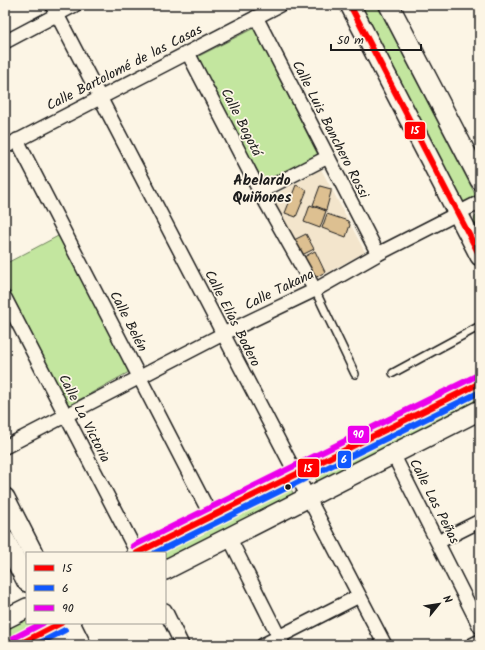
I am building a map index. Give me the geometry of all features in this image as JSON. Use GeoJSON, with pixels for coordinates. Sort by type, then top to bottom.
{"type":"FeatureCollection","features":[{"type":"Feature","properties":{"kind":"main road"},"geometry":{"type":"LineString","coordinates":[[350,5],[480,256]]}},
{"type":"Feature","properties":{"kind":"main road"},"geometry":{"type":"LineString","coordinates":[[389,5],[480,180]]}},
{"type":"Feature","properties":{"kind":"main road"},"geometry":{"type":"LineString","coordinates":[[139,552],[480,383]]}},
{"type":"Feature","properties":{"kind":"main road"},"geometry":{"type":"LineString","coordinates":[[166,570],[480,410]]}},
{"type":"Feature","properties":{"kind":"main road"},"geometry":{"type":"LineString","coordinates":[[5,498],[32,552]]}},
{"type":"Feature","properties":{"kind":"main road"},"geometry":{"type":"LineString","coordinates":[[5,540],[26,580]]}},
{"type":"Feature","properties":{"kind":"main road"},"geometry":{"type":"LineString","coordinates":[[5,619],[26,608]]}},
{"type":"Feature","properties":{"kind":"main road"},"geometry":{"type":"LineString","coordinates":[[70,624],[81,645]]}},
{"type":"Feature","properties":{"kind":"main road"},"geometry":{"type":"LineString","coordinates":[[18,645],[54,625],[60,645]]}},
{"type":"Feature","properties":{"kind":"street"},"geometry":{"type":"LineString","coordinates":[[5,42],[55,10],[75,5]]}},
{"type":"Feature","properties":{"kind":"street","name":"Calle Bartolomé de las Casas"},"geometry":{"type":"LineString","coordinates":[[5,147],[280,5]]}},
{"type":"Feature","properties":{"kind":"street","name":"Calle Elías Bodero"},"geometry":{"type":"LineString","coordinates":[[55,10],[385,645]]}},
{"type":"Feature","properties":{"kind":"street","name":"Calle Luis Banchero Rossi"},"geometry":{"type":"LineString","coordinates":[[256,18],[378,254]]}},
{"type":"Feature","properties":{"kind":"street","name":"Calle Bogotá"},"geometry":{"type":"LineString","coordinates":[[188,53],[260,192],[314,290]]}},
{"type":"Feature","properties":{"kind":"street","name":"Calle Belén"},"geometry":{"type":"LineString","coordinates":[[17,140],[212,516]]}},
{"type":"Feature","properties":{"kind":"street"},"geometry":{"type":"LineString","coordinates":[[260,192],[328,157]]}},
{"type":"Feature","properties":{"kind":"street","name":"Calle Takana"},"geometry":{"type":"LineString","coordinates":[[5,446],[223,334],[314,290],[378,254],[480,202]]}},
{"type":"Feature","properties":{"kind":"street","name":"Calle La Victoria"},"geometry":{"type":"LineString","coordinates":[[5,298],[136,552]]}},
{"type":"Feature","properties":{"kind":"street","name":"Calle Las Peñas"},"geometry":{"type":"LineString","coordinates":[[393,454],[480,627]]}},
{"type":"Feature","properties":{"kind":"street"},"geometry":{"type":"LineString","coordinates":[[438,542],[480,521]]}},
{"type":"Feature","properties":{"kind":"street"},"geometry":{"type":"LineString","coordinates":[[229,538],[281,641]]}},
{"type":"Feature","properties":{"kind":"street"},"geometry":{"type":"LineString","coordinates":[[263,645],[281,641],[359,596]]}},
{"type":"Feature","properties":{"kind":"street"},"geometry":{"type":"LineString","coordinates":[[166,612],[182,645]]}},
{"type":"Feature","properties":{"kind":"street"},"geometry":{"type":"LineString","coordinates":[[472,645],[480,641]]}},
{"type":"Feature","properties":{"kind":"lane"},"geometry":{"type":"LineString","coordinates":[[314,290],[355,374]]}},
{"type":"Feature","properties":{"kind":"lane"},"geometry":{"type":"LineString","coordinates":[[393,373],[480,326]]}},
{"type":"Feature","properties":{"kind":"shaded area"},"geometry":{"type":"Polygon","coordinates":[[[321,169],[365,252],[314,280],[271,197],[321,169]]]}},
{"type":"Feature","properties":{"kind":"green space"},"geometry":{"type":"Polygon","coordinates":[[[359,5],[377,5],[475,194],[474,201],[468,204],[462,202],[359,5]]]}},
{"type":"Feature","properties":{"kind":"green space"},"geometry":{"type":"Polygon","coordinates":[[[254,28],[319,157],[265,186],[197,57],[254,28]]]}},
{"type":"Feature","properties":{"kind":"green space"},"geometry":{"type":"Polygon","coordinates":[[[480,213],[480,239],[473,226],[475,217],[480,213]]]}},
{"type":"Feature","properties":{"kind":"green space"},"geometry":{"type":"Polygon","coordinates":[[[60,235],[129,372],[68,406],[5,283],[5,264],[60,235]]]}},
{"type":"Feature","properties":{"kind":"green space"},"geometry":{"type":"Polygon","coordinates":[[[480,389],[480,403],[318,484],[313,472],[480,389]]]}},
{"type":"Feature","properties":{"kind":"green space"},"geometry":{"type":"Polygon","coordinates":[[[289,485],[294,495],[166,559],[166,552],[153,552],[289,485]]]}},
{"type":"Feature","properties":{"kind":"green space"},"geometry":{"type":"Polygon","coordinates":[[[26,616],[26,624],[35,624],[5,639],[5,627],[26,616]]]}},
{"type":"Feature","properties":{"kind":"building"},"geometry":{"type":"Polygon","coordinates":[[[296,185],[307,190],[296,217],[285,213],[296,185]]]}},
{"type":"Feature","properties":{"kind":"building"},"geometry":{"type":"Polygon","coordinates":[[[320,186],[331,189],[326,210],[313,205],[320,186]]]}},
{"type":"Feature","properties":{"kind":"building"},"geometry":{"type":"Polygon","coordinates":[[[310,205],[326,211],[320,228],[304,222],[310,205]]]}},
{"type":"Feature","properties":{"kind":"building"},"geometry":{"type":"Polygon","coordinates":[[[327,214],[348,221],[350,225],[346,237],[322,228],[327,214]]]}},
{"type":"Feature","properties":{"kind":"building"},"geometry":{"type":"Polygon","coordinates":[[[306,234],[314,249],[302,255],[294,240],[306,234]]]}},
{"type":"Feature","properties":{"kind":"building"},"geometry":{"type":"Polygon","coordinates":[[[315,251],[325,272],[315,278],[304,257],[315,251]]]}},
{"type":"Feature","properties":{"kind":"transit line","name":"15"},"geometry":{"type":"LineString","coordinates":[[350,5],[480,256]]}},
{"type":"Feature","properties":{"kind":"transit line","name":"90"},"geometry":{"type":"LineString","coordinates":[[133,546],[476,376]]}},
{"type":"Feature","properties":{"kind":"transit line","name":"15"},"geometry":{"type":"LineString","coordinates":[[139,552],[480,383]]}},
{"type":"Feature","properties":{"kind":"transit line","name":"6"},"geometry":{"type":"LineString","coordinates":[[157,552],[480,392]]}},
{"type":"Feature","properties":{"kind":"transit line","name":"90"},"geometry":{"type":"LineString","coordinates":[[14,638],[41,624]]}},
{"type":"Feature","properties":{"kind":"transit line","name":"15"},"geometry":{"type":"LineString","coordinates":[[18,645],[59,624]]}},
{"type":"Feature","properties":{"kind":"transit line","name":"6"},"geometry":{"type":"LineString","coordinates":[[36,645],[65,630]]}},
{"type":"Feature","properties":{"kind":"district","name":"Abelardo Quiñones"},"geometry":{"type":"Point","coordinates":[262,188]}}]}
